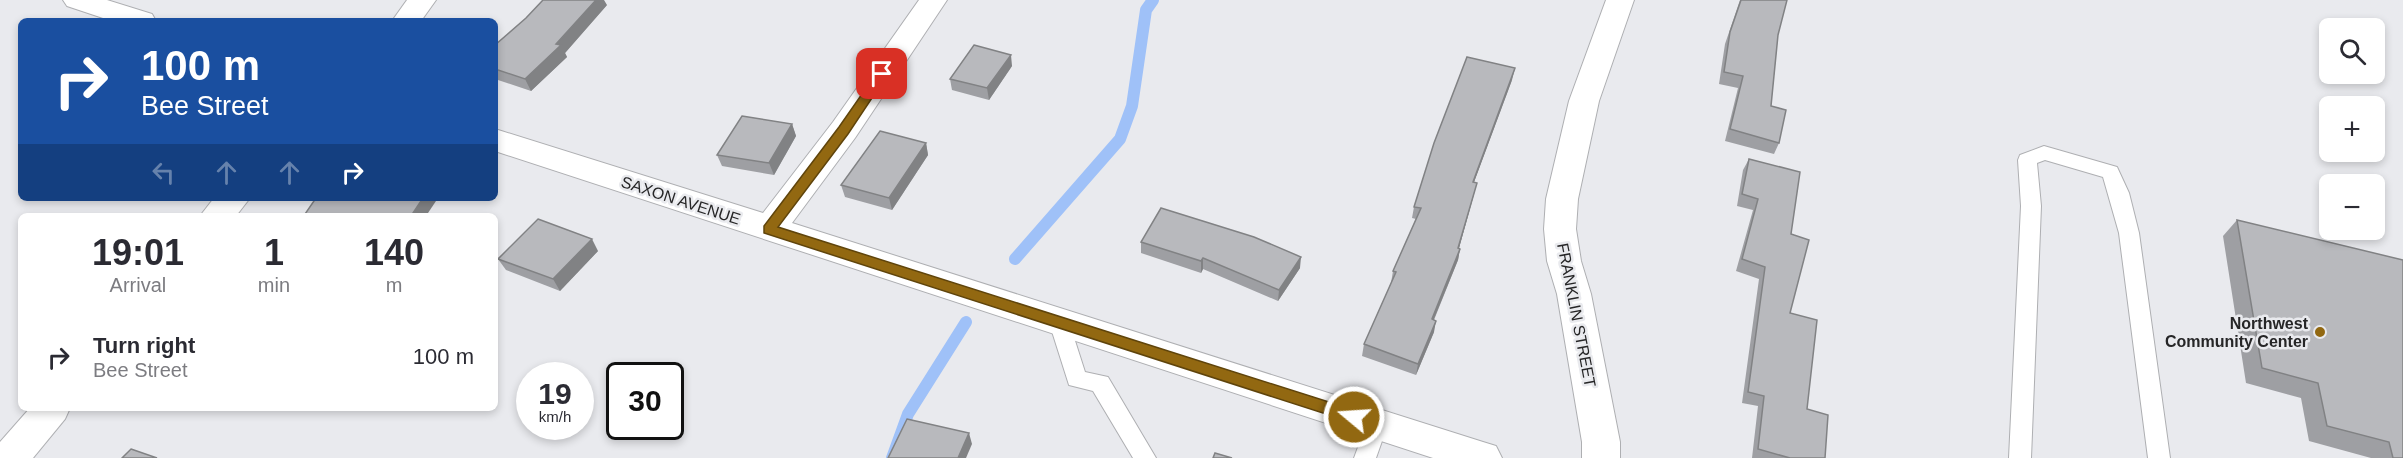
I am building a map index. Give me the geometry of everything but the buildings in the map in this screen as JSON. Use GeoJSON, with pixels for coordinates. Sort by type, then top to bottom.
{"type":"FeatureCollection","features":[{"type":"Feature","properties":{"kind":"street"},"geometry":{"type":"LineString","coordinates":[[77,0],[133,18]]}},
{"type":"Feature","properties":{"kind":"street"},"geometry":{"type":"LineString","coordinates":[[408,18],[422,0]]}},
{"type":"Feature","properties":{"kind":"street"},"geometry":{"type":"LineString","coordinates":[[769,229],[844,130],[933,0]]}},
{"type":"Feature","properties":{"kind":"street","name":"FRANKLIN STREET"},"geometry":{"type":"LineString","coordinates":[[1601,458],[1601,442],[1574,294],[1564,261],[1560,229],[1562,199],[1584,101],[1620,0]]}},
{"type":"Feature","properties":{"kind":"street","name":"SAXON AVENUE"},"geometry":{"type":"LineString","coordinates":[[498,141],[1484,458]]}},
{"type":"Feature","properties":{"kind":"street"},"geometry":{"type":"LineString","coordinates":[[219,213],[231,201]]}},
{"type":"Feature","properties":{"kind":"street"},"geometry":{"type":"LineString","coordinates":[[10,458],[49,411]]}},
{"type":"Feature","properties":{"kind":"lane"},"geometry":{"type":"LineString","coordinates":[[2020,458],[2031,206],[2027,160],[2044,153],[2110,172],[2119,193],[2129,233],[2160,458]]}},
{"type":"Feature","properties":{"kind":"lane"},"geometry":{"type":"LineString","coordinates":[[1059,322],[1077,379],[1100,383],[1145,458]]}},
{"type":"Feature","properties":{"kind":"lane"},"geometry":{"type":"LineString","coordinates":[[1365,458],[1377,424]]}},
{"type":"Feature","properties":{"kind":"waterway"},"geometry":{"type":"LineString","coordinates":[[1015,259],[1120,139],[1132,106],[1146,10],[1153,0]]}},
{"type":"Feature","properties":{"kind":"waterway"},"geometry":{"type":"LineString","coordinates":[[892,458],[908,414],[966,322]]}},
{"type":"Feature","properties":{"kind":"place","name":"Northwest Community Center"},"geometry":{"type":"Point","coordinates":[2320,332]}},
{"type":"Feature","properties":{"kind":"route"},"geometry":{"type":"LineString","coordinates":[[882,74],[844,130],[769,229],[1354,417]]}}]}
